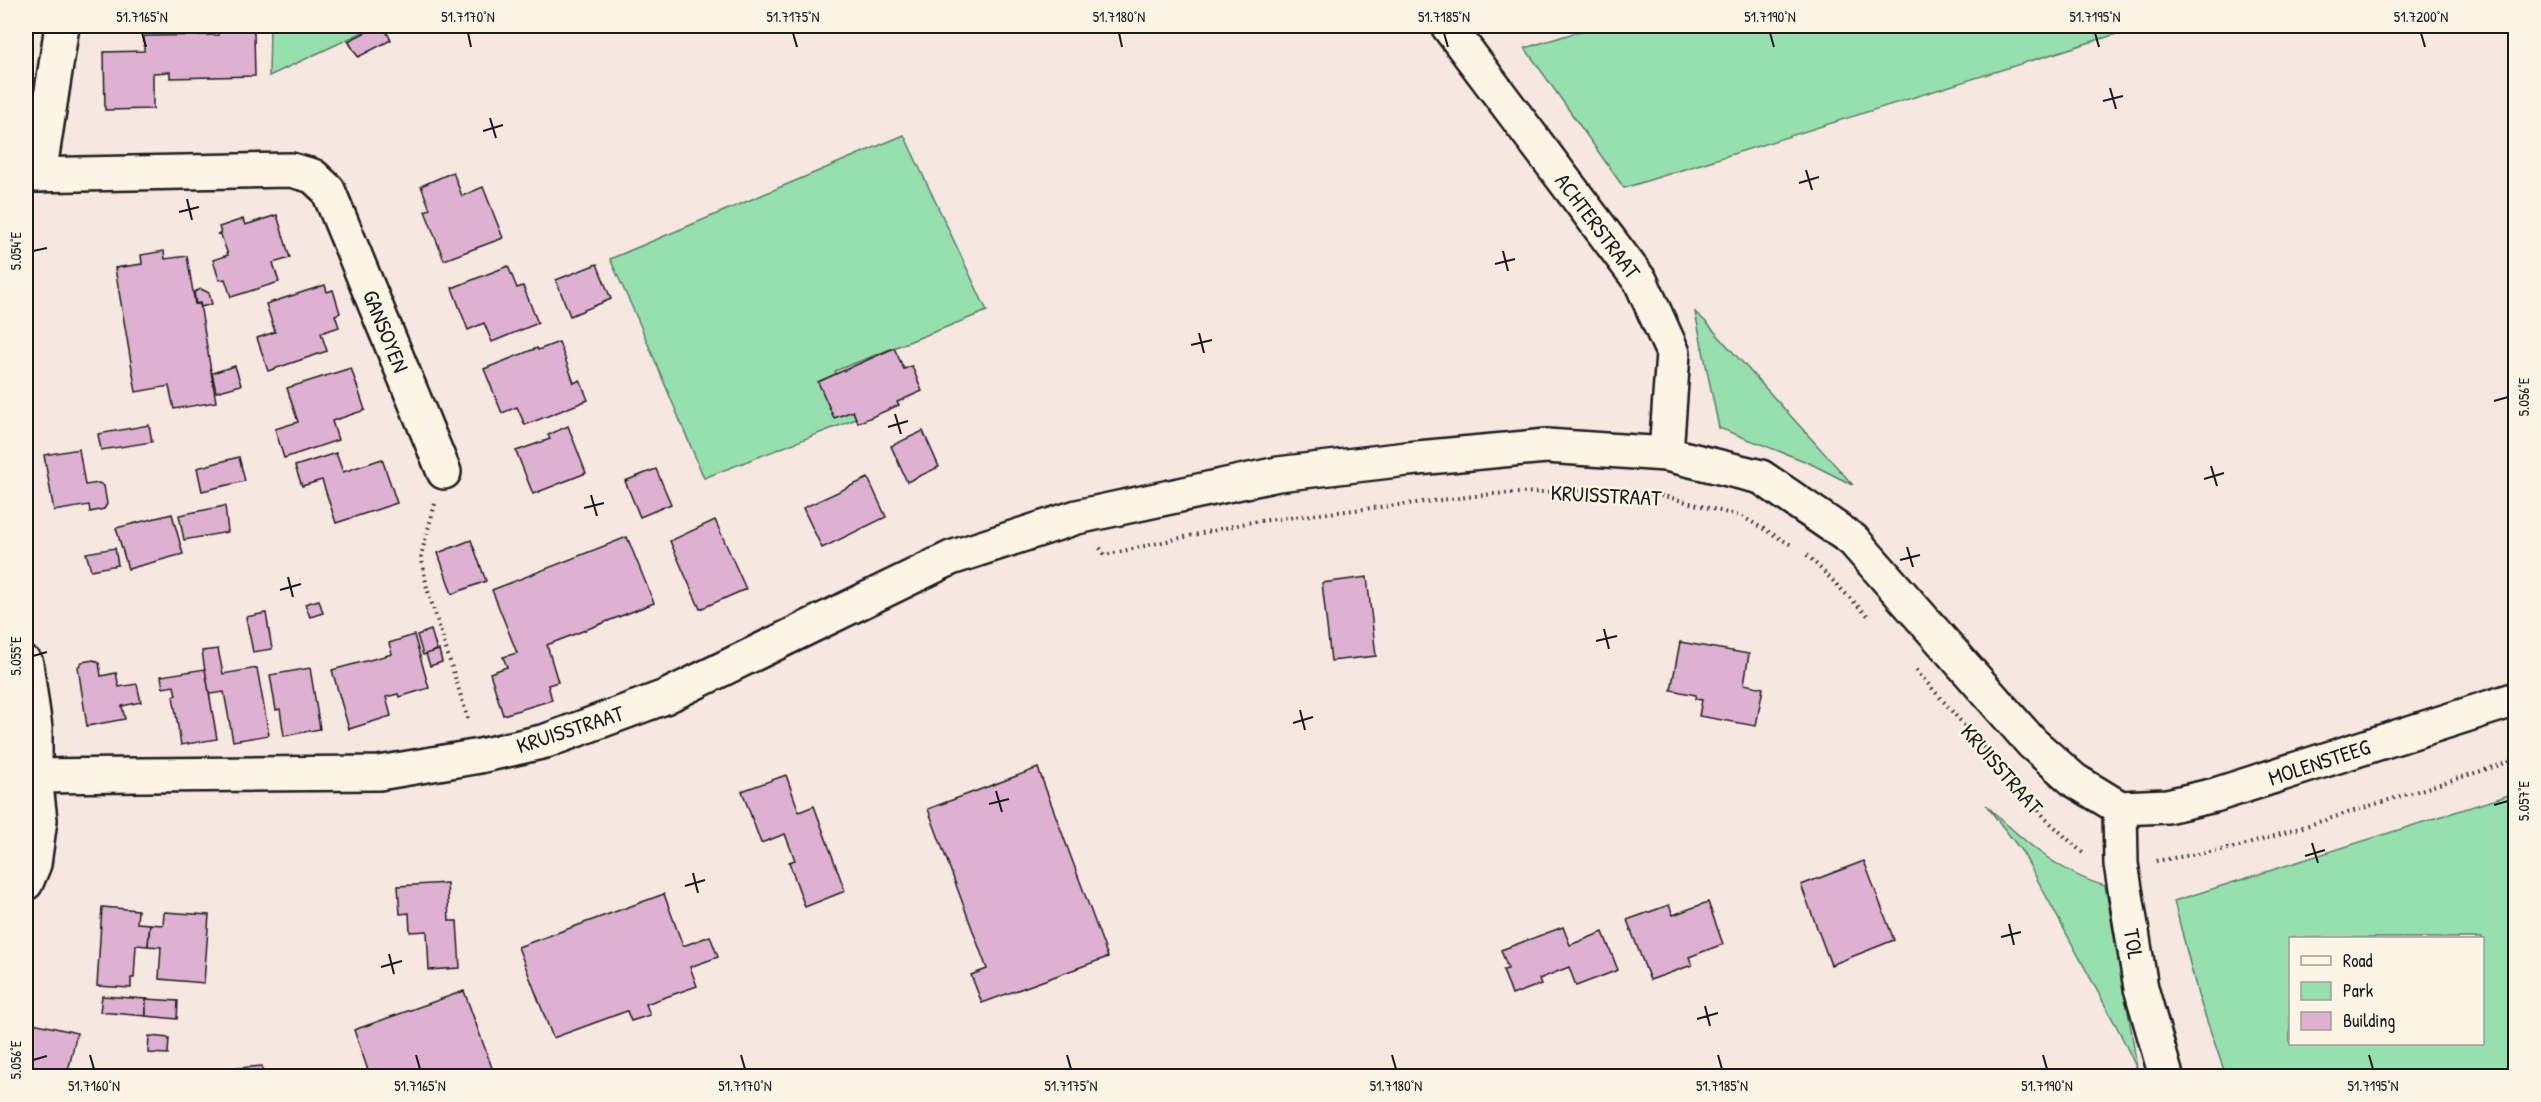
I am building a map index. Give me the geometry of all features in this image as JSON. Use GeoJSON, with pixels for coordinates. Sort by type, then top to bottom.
{"type":"FeatureCollection","features":[{"type":"Feature","properties":{"kind":"street","name":"GANSOYEN"},"geometry":{"type":"LineString","coordinates":[[62,26],[32,175],[291,170],[312,176],[328,190],[444,472]]}},
{"type":"Feature","properties":{"kind":"street","name":"ACHTERSTRAAT"},"geometry":{"type":"LineString","coordinates":[[1448,26],[1641,282],[1673,353],[1666,454]]}},
{"type":"Feature","properties":{"kind":"street","name":"KRUISSTRAAT"},"geometry":{"type":"LineString","coordinates":[[30,776],[379,773],[480,756],[546,741],[665,697],[951,558],[1077,517],[1278,474],[1546,446],[1666,454],[1761,477],[1853,540],[2032,743],[2074,780],[2120,808]]}},
{"type":"Feature","properties":{"kind":"street"},"geometry":{"type":"LineString","coordinates":[[26,664],[35,728],[30,776],[40,820],[34,864],[26,883]]}},
{"type":"Feature","properties":{"kind":"street","name":"MOLENSTEEG"},"geometry":{"type":"LineString","coordinates":[[2120,808],[2167,806],[2215,795],[2516,699]]}},
{"type":"Feature","properties":{"kind":"street","name":"TOL"},"geometry":{"type":"LineString","coordinates":[[2120,808],[2121,864],[2141,988],[2166,1077]]}},
{"type":"Feature","properties":{"kind":"path"},"geometry":{"type":"LineString","coordinates":[[444,472],[421,555],[427,588],[480,756]]}},
{"type":"Feature","properties":{"kind":"path","name":"KRUISSTRAAT"},"geometry":{"type":"LineString","coordinates":[[1077,517],[1106,555],[1251,522],[1493,494],[1587,490],[1660,495],[1743,517],[1794,547]]}},
{"type":"Feature","properties":{"kind":"path"},"geometry":{"type":"LineString","coordinates":[[1805,553],[1870,617]]}},
{"type":"Feature","properties":{"kind":"path","name":"KRUISSTRAAT"},"geometry":{"type":"LineString","coordinates":[[1915,669],[2046,819],[2090,860],[2121,864],[2167,860],[2239,847],[2516,760]]}},
{"type":"Feature","properties":{"kind":"green space"},"geometry":{"type":"Polygon","coordinates":[[[270,26],[376,26],[269,76],[270,26]]]}},
{"type":"Feature","properties":{"kind":"green space"},"geometry":{"type":"Polygon","coordinates":[[[1597,26],[2142,26],[1624,188],[1525,48],[1597,26]]]}},
{"type":"Feature","properties":{"kind":"green space"},"geometry":{"type":"Polygon","coordinates":[[[904,135],[987,311],[835,371],[856,419],[704,478],[610,259],[904,135]]]}},
{"type":"Feature","properties":{"kind":"green space"},"geometry":{"type":"Polygon","coordinates":[[[1695,312],[1853,485],[1807,462],[1719,428],[1695,312]]]}},
{"type":"Feature","properties":{"kind":"green space"},"geometry":{"type":"Polygon","coordinates":[[[2515,793],[2515,1076],[2226,1076],[2198,995],[2174,901],[2515,793]]]}},
{"type":"Feature","properties":{"kind":"green space"},"geometry":{"type":"Polygon","coordinates":[[[1986,805],[2041,853],[2072,872],[2105,886],[2137,1069],[2023,853],[1986,805]]]}},
{"type":"Feature","properties":{"kind":"building"},"geometry":{"type":"Polygon","coordinates":[[[218,26],[252,26],[255,76],[170,78],[170,72],[153,73],[153,109],[105,110],[104,52],[144,51],[144,36],[218,35],[218,26]]]}},
{"type":"Feature","properties":{"kind":"building"},"geometry":{"type":"Polygon","coordinates":[[[378,26],[383,26],[391,40],[358,57],[348,41],[378,26]]]}},
{"type":"Feature","properties":{"kind":"building"},"geometry":{"type":"Polygon","coordinates":[[[453,172],[462,196],[483,187],[503,238],[444,260],[425,211],[430,209],[421,186],[453,172]]]}},
{"type":"Feature","properties":{"kind":"building"},"geometry":{"type":"Polygon","coordinates":[[[277,215],[290,258],[273,263],[279,282],[231,297],[225,279],[219,280],[213,260],[228,255],[221,235],[217,234],[221,233],[219,227],[243,219],[245,225],[277,215]]]}},
{"type":"Feature","properties":{"kind":"building"},"geometry":{"type":"Polygon","coordinates":[[[164,251],[165,259],[187,256],[195,304],[200,304],[216,402],[174,409],[169,386],[136,392],[115,268],[142,264],[141,255],[164,251]]]}},
{"type":"Feature","properties":{"kind":"building"},"geometry":{"type":"Polygon","coordinates":[[[597,264],[611,299],[570,316],[556,280],[597,264]]]}},
{"type":"Feature","properties":{"kind":"building"},"geometry":{"type":"Polygon","coordinates":[[[508,266],[517,288],[523,286],[538,323],[492,342],[484,323],[468,330],[452,288],[508,266]]]}},
{"type":"Feature","properties":{"kind":"building"},"geometry":{"type":"Polygon","coordinates":[[[325,285],[327,292],[333,290],[340,313],[335,315],[339,327],[321,333],[327,351],[268,371],[257,338],[275,332],[266,304],[325,285]]]}},
{"type":"Feature","properties":{"kind":"building"},"geometry":{"type":"Polygon","coordinates":[[[201,289],[209,293],[212,304],[201,307],[200,303],[196,304],[194,292],[201,289]]]}},
{"type":"Feature","properties":{"kind":"building"},"geometry":{"type":"Polygon","coordinates":[[[559,342],[574,383],[580,380],[588,400],[525,425],[517,407],[502,413],[484,369],[537,348],[538,350],[559,342]]]}},
{"type":"Feature","properties":{"kind":"building"},"geometry":{"type":"Polygon","coordinates":[[[894,348],[904,369],[912,366],[922,391],[897,402],[899,405],[858,423],[853,411],[834,418],[818,382],[894,348]]]}},
{"type":"Feature","properties":{"kind":"building"},"geometry":{"type":"Polygon","coordinates":[[[235,366],[241,385],[216,392],[212,373],[235,366]]]}},
{"type":"Feature","properties":{"kind":"building"},"geometry":{"type":"Polygon","coordinates":[[[351,368],[365,410],[332,421],[338,440],[284,458],[275,429],[298,422],[287,388],[351,368]]]}},
{"type":"Feature","properties":{"kind":"building"},"geometry":{"type":"Polygon","coordinates":[[[149,425],[152,442],[101,450],[98,434],[149,425]]]}},
{"type":"Feature","properties":{"kind":"building"},"geometry":{"type":"Polygon","coordinates":[[[568,426],[586,473],[533,494],[516,451],[550,439],[548,435],[568,426]]]}},
{"type":"Feature","properties":{"kind":"building"},"geometry":{"type":"Polygon","coordinates":[[[923,431],[939,467],[907,482],[891,446],[923,431]]]}},
{"type":"Feature","properties":{"kind":"building"},"geometry":{"type":"Polygon","coordinates":[[[79,449],[85,485],[99,483],[104,486],[107,504],[104,509],[90,512],[89,505],[54,511],[44,455],[79,449]]]}},
{"type":"Feature","properties":{"kind":"building"},"geometry":{"type":"Polygon","coordinates":[[[336,453],[343,472],[382,459],[397,503],[336,523],[322,480],[302,486],[295,466],[336,453]]]}},
{"type":"Feature","properties":{"kind":"building"},"geometry":{"type":"Polygon","coordinates":[[[239,457],[245,481],[202,491],[197,468],[239,457]]]}},
{"type":"Feature","properties":{"kind":"building"},"geometry":{"type":"Polygon","coordinates":[[[656,469],[671,504],[640,517],[625,481],[656,469]]]}},
{"type":"Feature","properties":{"kind":"building"},"geometry":{"type":"Polygon","coordinates":[[[868,478],[886,517],[822,548],[803,508],[868,478]]]}},
{"type":"Feature","properties":{"kind":"building"},"geometry":{"type":"Polygon","coordinates":[[[225,506],[228,532],[184,540],[179,515],[225,506]]]}},
{"type":"Feature","properties":{"kind":"building"},"geometry":{"type":"Polygon","coordinates":[[[172,514],[183,554],[128,569],[116,528],[172,514]]]}},
{"type":"Feature","properties":{"kind":"building"},"geometry":{"type":"Polygon","coordinates":[[[715,520],[746,589],[700,609],[670,541],[715,520]]]}},
{"type":"Feature","properties":{"kind":"building"},"geometry":{"type":"Polygon","coordinates":[[[627,537],[654,603],[547,645],[558,682],[548,685],[552,700],[503,715],[490,673],[507,667],[503,657],[517,653],[492,590],[627,537]]]}},
{"type":"Feature","properties":{"kind":"building"},"geometry":{"type":"Polygon","coordinates":[[[471,540],[486,581],[452,594],[438,553],[471,540]]]}},
{"type":"Feature","properties":{"kind":"building"},"geometry":{"type":"Polygon","coordinates":[[[115,548],[118,565],[91,570],[86,553],[115,548]]]}},
{"type":"Feature","properties":{"kind":"building"},"geometry":{"type":"Polygon","coordinates":[[[1367,577],[1376,656],[1331,661],[1322,583],[1367,577]]]}},
{"type":"Feature","properties":{"kind":"building"},"geometry":{"type":"Polygon","coordinates":[[[319,600],[323,613],[310,617],[305,604],[319,600]]]}},
{"type":"Feature","properties":{"kind":"building"},"geometry":{"type":"Polygon","coordinates":[[[266,613],[272,649],[253,652],[246,617],[266,613]]]}},
{"type":"Feature","properties":{"kind":"building"},"geometry":{"type":"Polygon","coordinates":[[[431,630],[437,650],[423,655],[417,635],[431,630]]]}},
{"type":"Feature","properties":{"kind":"building"},"geometry":{"type":"Polygon","coordinates":[[[414,635],[429,688],[399,697],[398,694],[386,697],[391,716],[349,729],[332,670],[392,654],[389,643],[414,635]]]}},
{"type":"Feature","properties":{"kind":"building"},"geometry":{"type":"Polygon","coordinates":[[[1680,642],[1749,654],[1744,684],[1763,688],[1756,726],[1699,716],[1702,700],[1695,699],[1696,695],[1671,690],[1680,642]]]}},
{"type":"Feature","properties":{"kind":"building"},"geometry":{"type":"Polygon","coordinates":[[[218,649],[223,674],[257,668],[269,735],[233,741],[224,692],[210,694],[208,691],[202,651],[218,649]]]}},
{"type":"Feature","properties":{"kind":"building"},"geometry":{"type":"Polygon","coordinates":[[[439,650],[442,662],[430,666],[426,654],[439,650]]]}},
{"type":"Feature","properties":{"kind":"building"},"geometry":{"type":"Polygon","coordinates":[[[94,660],[99,663],[101,676],[116,673],[119,687],[137,684],[141,702],[122,706],[125,719],[87,726],[78,667],[82,662],[94,660]]]}},
{"type":"Feature","properties":{"kind":"building"},"geometry":{"type":"Polygon","coordinates":[[[310,668],[320,729],[284,736],[280,709],[276,710],[270,675],[310,668]]]}},
{"type":"Feature","properties":{"kind":"building"},"geometry":{"type":"Polygon","coordinates":[[[205,669],[217,739],[181,745],[173,696],[176,695],[174,686],[163,688],[161,676],[205,669]]]}},
{"type":"Feature","properties":{"kind":"building"},"geometry":{"type":"Polygon","coordinates":[[[1038,768],[1108,957],[982,1003],[971,975],[987,969],[928,809],[1038,768]]]}},
{"type":"Feature","properties":{"kind":"building"},"geometry":{"type":"Polygon","coordinates":[[[786,775],[799,812],[814,806],[845,891],[805,907],[789,862],[795,860],[785,834],[761,843],[742,791],[786,775]]]}},
{"type":"Feature","properties":{"kind":"building"},"geometry":{"type":"Polygon","coordinates":[[[1864,861],[1894,940],[1831,965],[1801,885],[1864,861]]]}},
{"type":"Feature","properties":{"kind":"building"},"geometry":{"type":"Polygon","coordinates":[[[447,883],[449,921],[457,921],[460,968],[429,970],[427,931],[410,932],[409,913],[400,914],[398,886],[447,883]]]}},
{"type":"Feature","properties":{"kind":"building"},"geometry":{"type":"Polygon","coordinates":[[[664,894],[683,946],[710,936],[718,957],[690,967],[697,986],[646,1004],[650,1015],[631,1021],[627,1011],[553,1038],[518,947],[664,894]]]}},
{"type":"Feature","properties":{"kind":"building"},"geometry":{"type":"Polygon","coordinates":[[[1708,902],[1723,944],[1689,957],[1692,965],[1650,980],[1627,920],[1669,905],[1673,915],[1708,902]]]}},
{"type":"Feature","properties":{"kind":"building"},"geometry":{"type":"Polygon","coordinates":[[[102,907],[138,910],[137,923],[150,924],[148,946],[136,945],[134,978],[131,978],[131,988],[97,986],[102,907]]]}},
{"type":"Feature","properties":{"kind":"building"},"geometry":{"type":"Polygon","coordinates":[[[164,912],[209,915],[204,983],[159,979],[161,947],[148,946],[150,924],[163,925],[164,912]]]}},
{"type":"Feature","properties":{"kind":"building"},"geometry":{"type":"Polygon","coordinates":[[[1563,927],[1570,945],[1603,932],[1618,970],[1576,986],[1569,967],[1539,979],[1541,984],[1512,995],[1503,970],[1508,969],[1501,950],[1563,927]]]}},
{"type":"Feature","properties":{"kind":"building"},"geometry":{"type":"Polygon","coordinates":[[[464,991],[495,1076],[370,1076],[354,1030],[464,991]]]}},
{"type":"Feature","properties":{"kind":"building"},"geometry":{"type":"Polygon","coordinates":[[[102,996],[146,999],[146,1016],[100,1012],[102,996]]]}},
{"type":"Feature","properties":{"kind":"building"},"geometry":{"type":"Polygon","coordinates":[[[146,999],[178,1001],[177,1019],[146,1016],[146,999]]]}},
{"type":"Feature","properties":{"kind":"building"},"geometry":{"type":"Polygon","coordinates":[[[29,1022],[77,1033],[68,1071],[78,1076],[27,1076],[26,1038],[29,1022]]]}},
{"type":"Feature","properties":{"kind":"building"},"geometry":{"type":"Polygon","coordinates":[[[149,1036],[169,1038],[168,1054],[148,1053],[149,1036]]]}},
{"type":"Feature","properties":{"kind":"building"},"geometry":{"type":"Polygon","coordinates":[[[262,1066],[263,1076],[215,1076],[214,1070],[262,1066]]]}}]}
